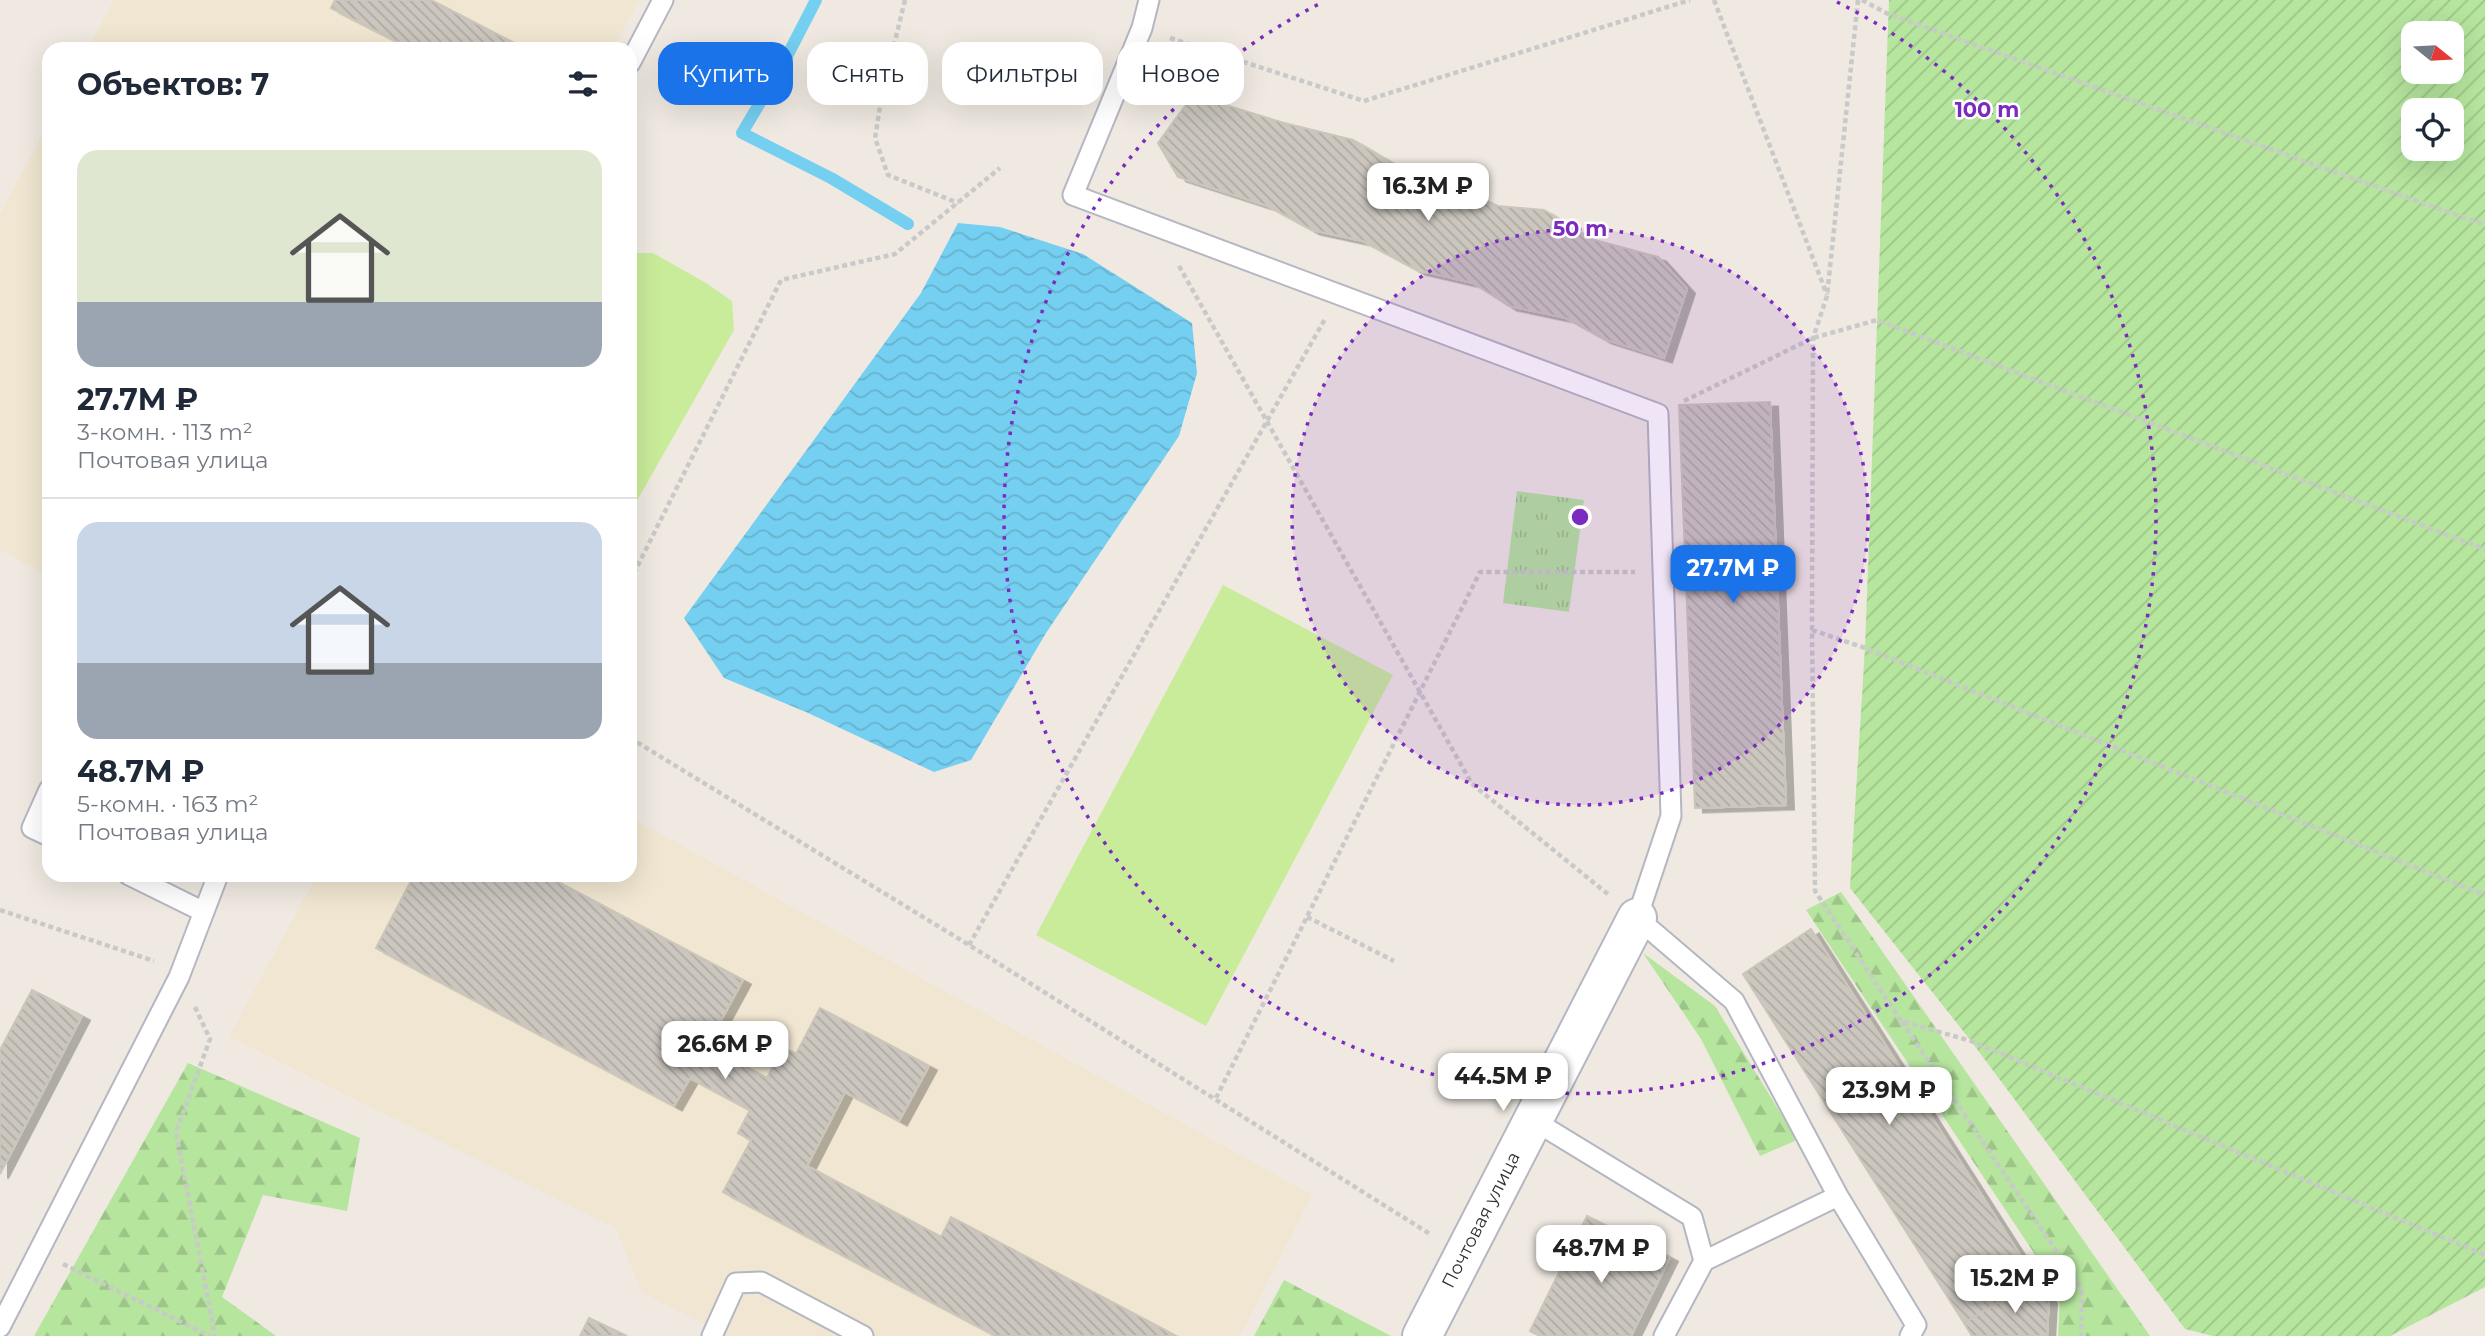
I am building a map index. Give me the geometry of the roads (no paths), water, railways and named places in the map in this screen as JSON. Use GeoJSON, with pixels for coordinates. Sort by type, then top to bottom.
{"type":"FeatureCollection","features":[{"type":"Feature","properties":{"kind":"street","name":"Почтовая улица"},"geometry":{"type":"LineString","coordinates":[[1422,1336],[1637,918]]}},
{"type":"Feature","properties":{"kind":"lane"},"geometry":{"type":"LineString","coordinates":[[637,50],[663,0]]}},
{"type":"Feature","properties":{"kind":"lane"},"geometry":{"type":"LineString","coordinates":[[1149,0],[1142,28],[1073,195],[1658,414],[1671,816],[1637,918],[1734,1001],[1838,1196],[1916,1325],[1910,1336]]}},
{"type":"Feature","properties":{"kind":"lane"},"geometry":{"type":"LineString","coordinates":[[42,806],[32,828],[42,833]]}},
{"type":"Feature","properties":{"kind":"lane"},"geometry":{"type":"LineString","coordinates":[[143,882],[204,912]]}},
{"type":"Feature","properties":{"kind":"lane"},"geometry":{"type":"LineString","coordinates":[[0,1327],[181,973],[215,882]]}},
{"type":"Feature","properties":{"kind":"lane"},"geometry":{"type":"LineString","coordinates":[[1533,1120],[1692,1217],[1704,1261]]}},
{"type":"Feature","properties":{"kind":"lane"},"geometry":{"type":"LineString","coordinates":[[1664,1336],[1704,1261],[1838,1196]]}},
{"type":"Feature","properties":{"kind":"lane"},"geometry":{"type":"LineString","coordinates":[[712,1336],[736,1283],[761,1282],[863,1336]]}},
{"type":"Feature","properties":{"kind":"water"},"geometry":{"type":"Polygon","coordinates":[[[958,223],[1000,227],[1083,254],[1192,323],[1197,373],[1179,436],[1046,633],[971,760],[934,772],[806,712],[724,678],[684,618],[921,293],[958,223]]]}},
{"type":"Feature","properties":{"kind":"waterway"},"geometry":{"type":"LineString","coordinates":[[816,0],[783,64],[742,133],[831,178],[908,224]]}}]}
